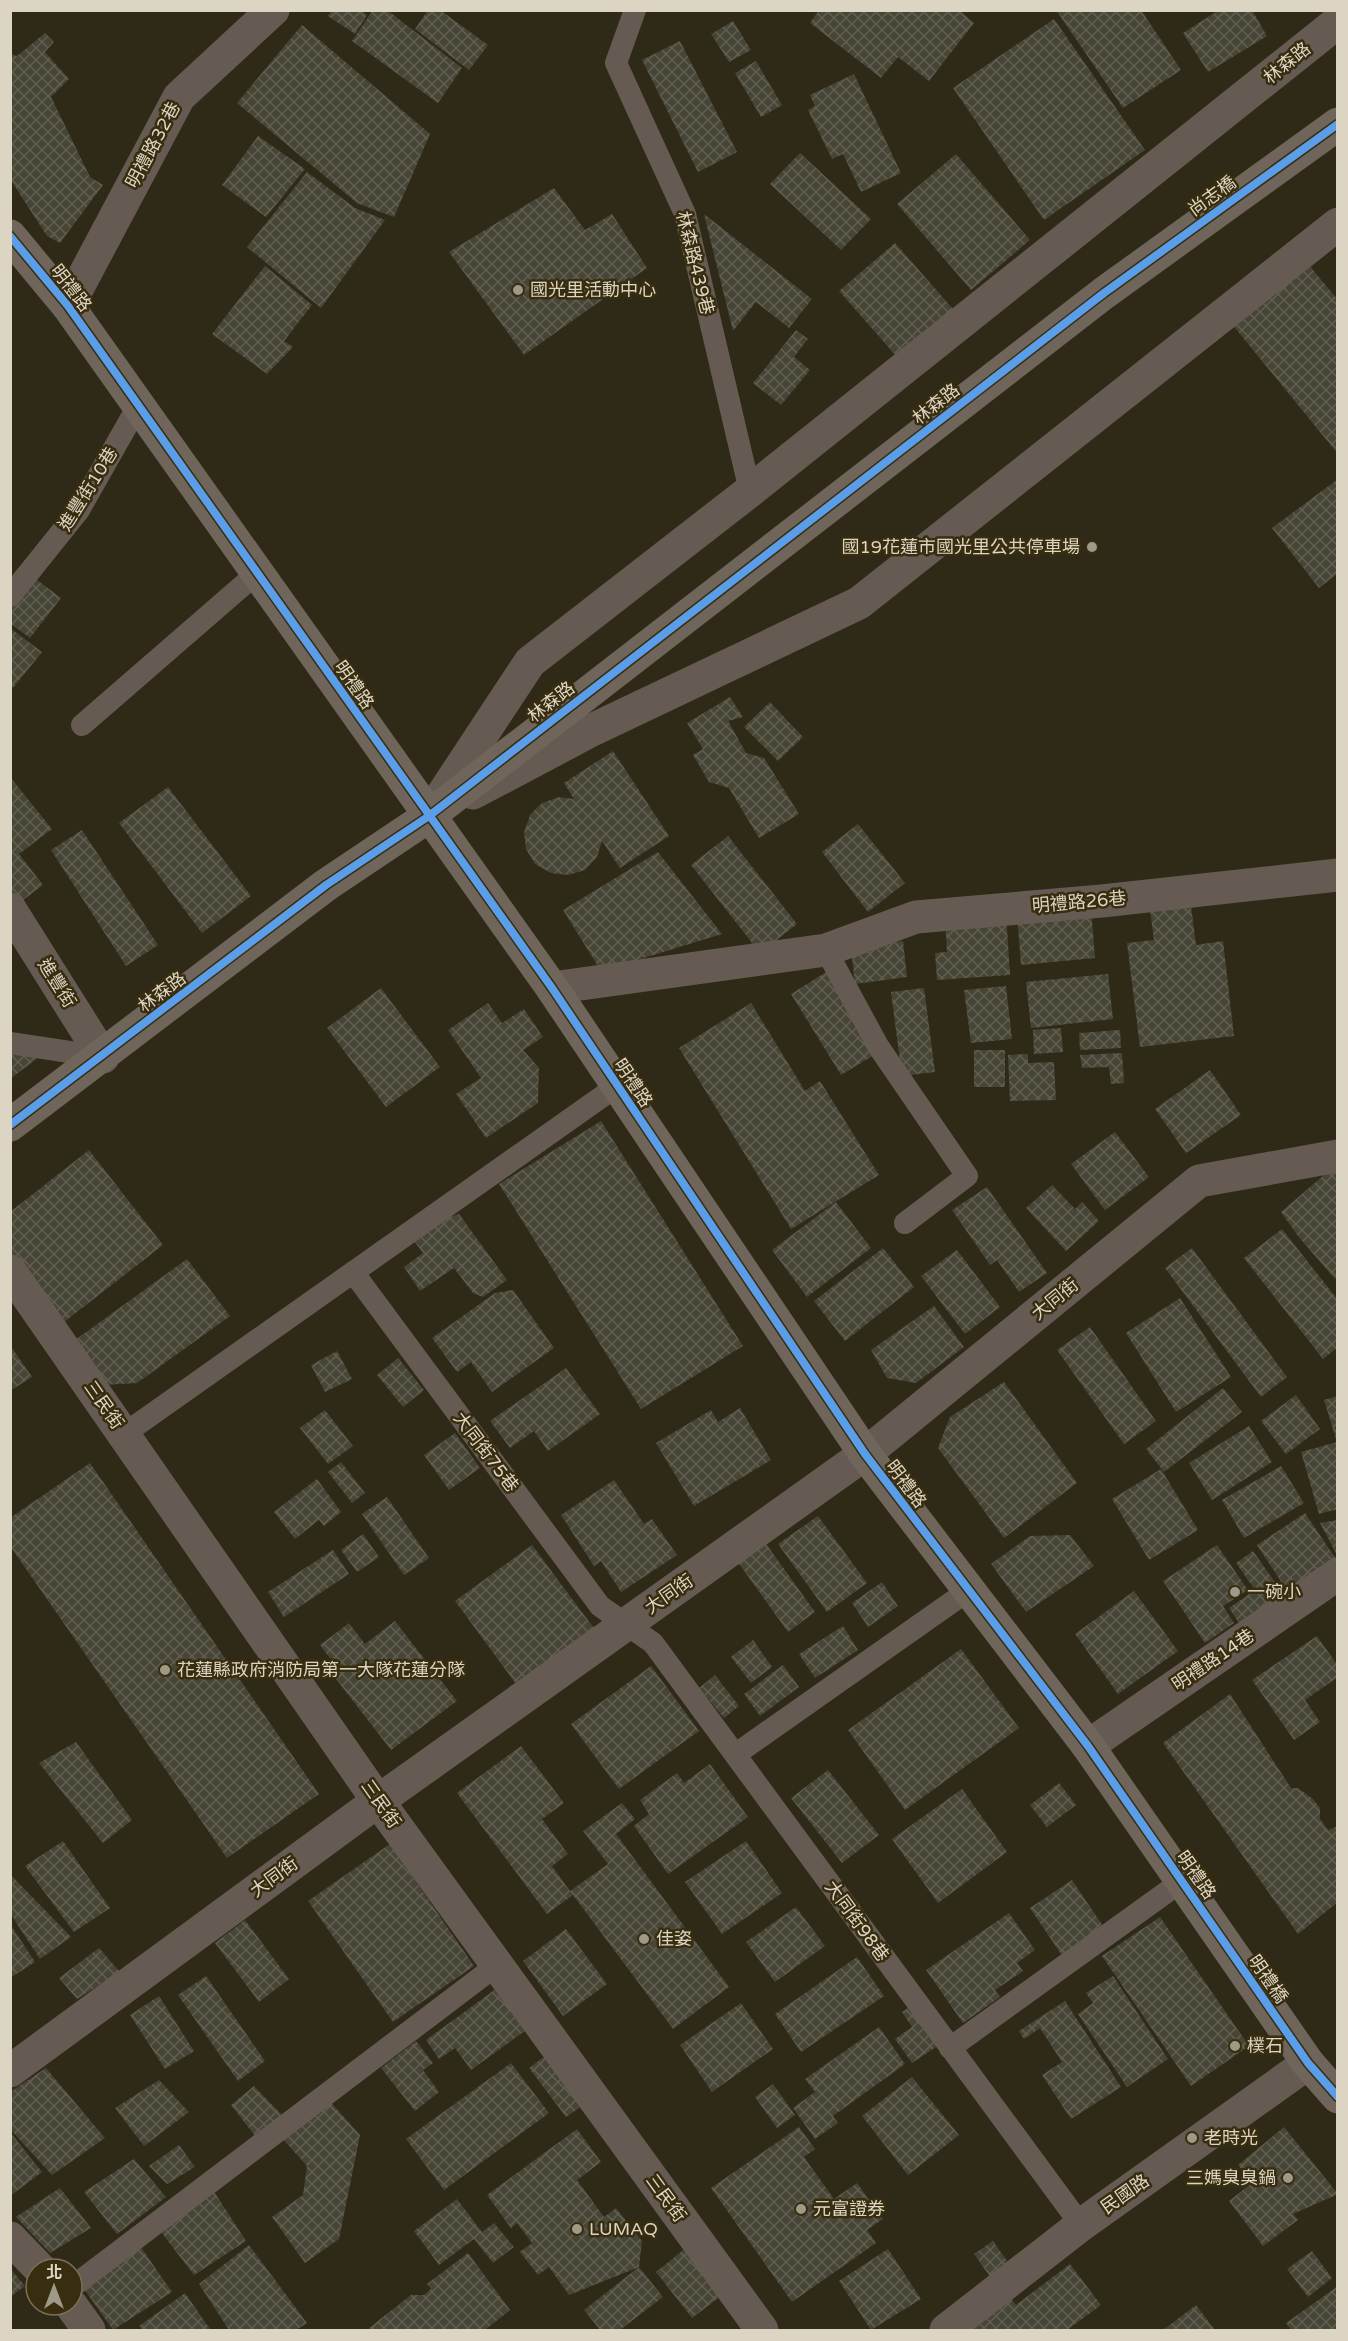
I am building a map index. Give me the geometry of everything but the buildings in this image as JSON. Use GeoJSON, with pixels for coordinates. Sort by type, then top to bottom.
{"type":"FeatureCollection","features":[{"type":"Feature","properties":{"kind":"street","name":"明禮路32巷"},"geometry":{"type":"LineString","coordinates":[[68,306],[178,96],[273,10]]}},
{"type":"Feature","properties":{"kind":"street","name":"林森路"},"geometry":{"type":"LineString","coordinates":[[429,816],[530,662],[750,491],[1334,23]]}},
{"type":"Feature","properties":{"kind":"street","name":"尚志橋"},"geometry":{"type":"LineString","coordinates":[[1104,293],[1338,124]]}},
{"type":"Feature","properties":{"kind":"street","name":"林森路"},"geometry":{"type":"LineString","coordinates":[[429,816],[592,730],[859,603],[1338,224]]}},
{"type":"Feature","properties":{"kind":"street","name":"明禮路"},"geometry":{"type":"LineString","coordinates":[[10,236],[68,306],[552,988],[865,1455],[1088,1746],[1228,1948]]}},
{"type":"Feature","properties":{"kind":"street","name":"林森路"},"geometry":{"type":"LineString","coordinates":[[10,1125],[103,1057],[326,885],[429,816],[1104,293]]}},
{"type":"Feature","properties":{"kind":"street","name":"明禮路26巷"},"geometry":{"type":"LineString","coordinates":[[552,988],[826,950],[916,917],[1102,901],[1338,875]]}},
{"type":"Feature","properties":{"kind":"street","name":"進豐街"},"geometry":{"type":"LineString","coordinates":[[10,909],[103,1057]]}},
{"type":"Feature","properties":{"kind":"street","name":"大同街"},"geometry":{"type":"LineString","coordinates":[[10,2071],[378,1801],[865,1455],[1199,1181],[1338,1156]]}},
{"type":"Feature","properties":{"kind":"street","name":"三民街"},"geometry":{"type":"LineString","coordinates":[[10,1271],[378,1801],[762,2331]]}},
{"type":"Feature","properties":{"kind":"street","name":"明禮路14巷"},"geometry":{"type":"LineString","coordinates":[[1088,1746],[1338,1574]]}},
{"type":"Feature","properties":{"kind":"street","name":"明禮橋"},"geometry":{"type":"LineString","coordinates":[[1228,1948],[1308,2063]]}},
{"type":"Feature","properties":{"kind":"street"},"geometry":{"type":"LineString","coordinates":[[1308,2063],[1338,2097]]}},
{"type":"Feature","properties":{"kind":"street","name":"民國路"},"geometry":{"type":"LineString","coordinates":[[946,2331],[1081,2225],[1308,2063]]}},
{"type":"Feature","properties":{"kind":"street"},"geometry":{"type":"LineString","coordinates":[[10,2238],[28,2257]]}},
{"type":"Feature","properties":{"kind":"street"},"geometry":{"type":"LineString","coordinates":[[79,2317],[89,2331]]}},
{"type":"Feature","properties":{"kind":"lane","name":"林森路439巷"},"geometry":{"type":"LineString","coordinates":[[634,10],[616,63],[685,214],[750,491]]}},
{"type":"Feature","properties":{"kind":"lane","name":"進豐街10巷"},"geometry":{"type":"LineString","coordinates":[[10,596],[79,510],[138,406]]}},
{"type":"Feature","properties":{"kind":"lane"},"geometry":{"type":"LineString","coordinates":[[82,725],[256,574]]}},
{"type":"Feature","properties":{"kind":"lane"},"geometry":{"type":"LineString","coordinates":[[826,950],[878,1046],[967,1176],[905,1223]]}},
{"type":"Feature","properties":{"kind":"lane"},"geometry":{"type":"LineString","coordinates":[[10,1043],[103,1057]]}},
{"type":"Feature","properties":{"kind":"lane"},"geometry":{"type":"LineString","coordinates":[[124,1434],[617,1086]]}},
{"type":"Feature","properties":{"kind":"lane","name":"大同街75巷"},"geometry":{"type":"LineString","coordinates":[[353,1272],[600,1605],[626,1624]]}},
{"type":"Feature","properties":{"kind":"lane"},"geometry":{"type":"LineString","coordinates":[[736,1755],[969,1590]]}},
{"type":"Feature","properties":{"kind":"lane","name":"大同街98巷"},"geometry":{"type":"LineString","coordinates":[[626,1624],[653,1643],[1081,2225]]}},
{"type":"Feature","properties":{"kind":"lane"},"geometry":{"type":"LineString","coordinates":[[950,2048],[1182,1881]]}},
{"type":"Feature","properties":{"kind":"lane"},"geometry":{"type":"LineString","coordinates":[[84,2278],[497,1965]]}},
{"type":"Feature","properties":{"kind":"cycle path"},"geometry":{"type":"LineString","coordinates":[[10,1125],[326,885],[429,816],[1104,293],[1338,124]]}},
{"type":"Feature","properties":{"kind":"cycle path"},"geometry":{"type":"LineString","coordinates":[[10,236],[68,306],[552,988],[865,1454],[1088,1746],[1308,2063],[1338,2097]]}},
{"type":"Feature","properties":{"kind":"place","name":"國光里活動中心"},"geometry":{"type":"Point","coordinates":[518,290]}},
{"type":"Feature","properties":{"kind":"place","name":"國19花蓮市國光里公共停車場"},"geometry":{"type":"Point","coordinates":[1092,547]}},
{"type":"Feature","properties":{"kind":"place","name":"一碗小"},"geometry":{"type":"Point","coordinates":[1235,1592]}},
{"type":"Feature","properties":{"kind":"place","name":"花蓮縣政府消防局第一大隊花蓮分隊"},"geometry":{"type":"Point","coordinates":[165,1670]}},
{"type":"Feature","properties":{"kind":"place","name":"佳姿"},"geometry":{"type":"Point","coordinates":[644,1939]}},
{"type":"Feature","properties":{"kind":"place","name":"樸石"},"geometry":{"type":"Point","coordinates":[1235,2046]}},
{"type":"Feature","properties":{"kind":"place","name":"老時光"},"geometry":{"type":"Point","coordinates":[1192,2138]}},
{"type":"Feature","properties":{"kind":"place","name":"三媽臭臭鍋"},"geometry":{"type":"Point","coordinates":[1288,2178]}},
{"type":"Feature","properties":{"kind":"place","name":"元富證券"},"geometry":{"type":"Point","coordinates":[801,2209]}},
{"type":"Feature","properties":{"kind":"place","name":"LUMAQ"},"geometry":{"type":"Point","coordinates":[577,2229]}}]}
